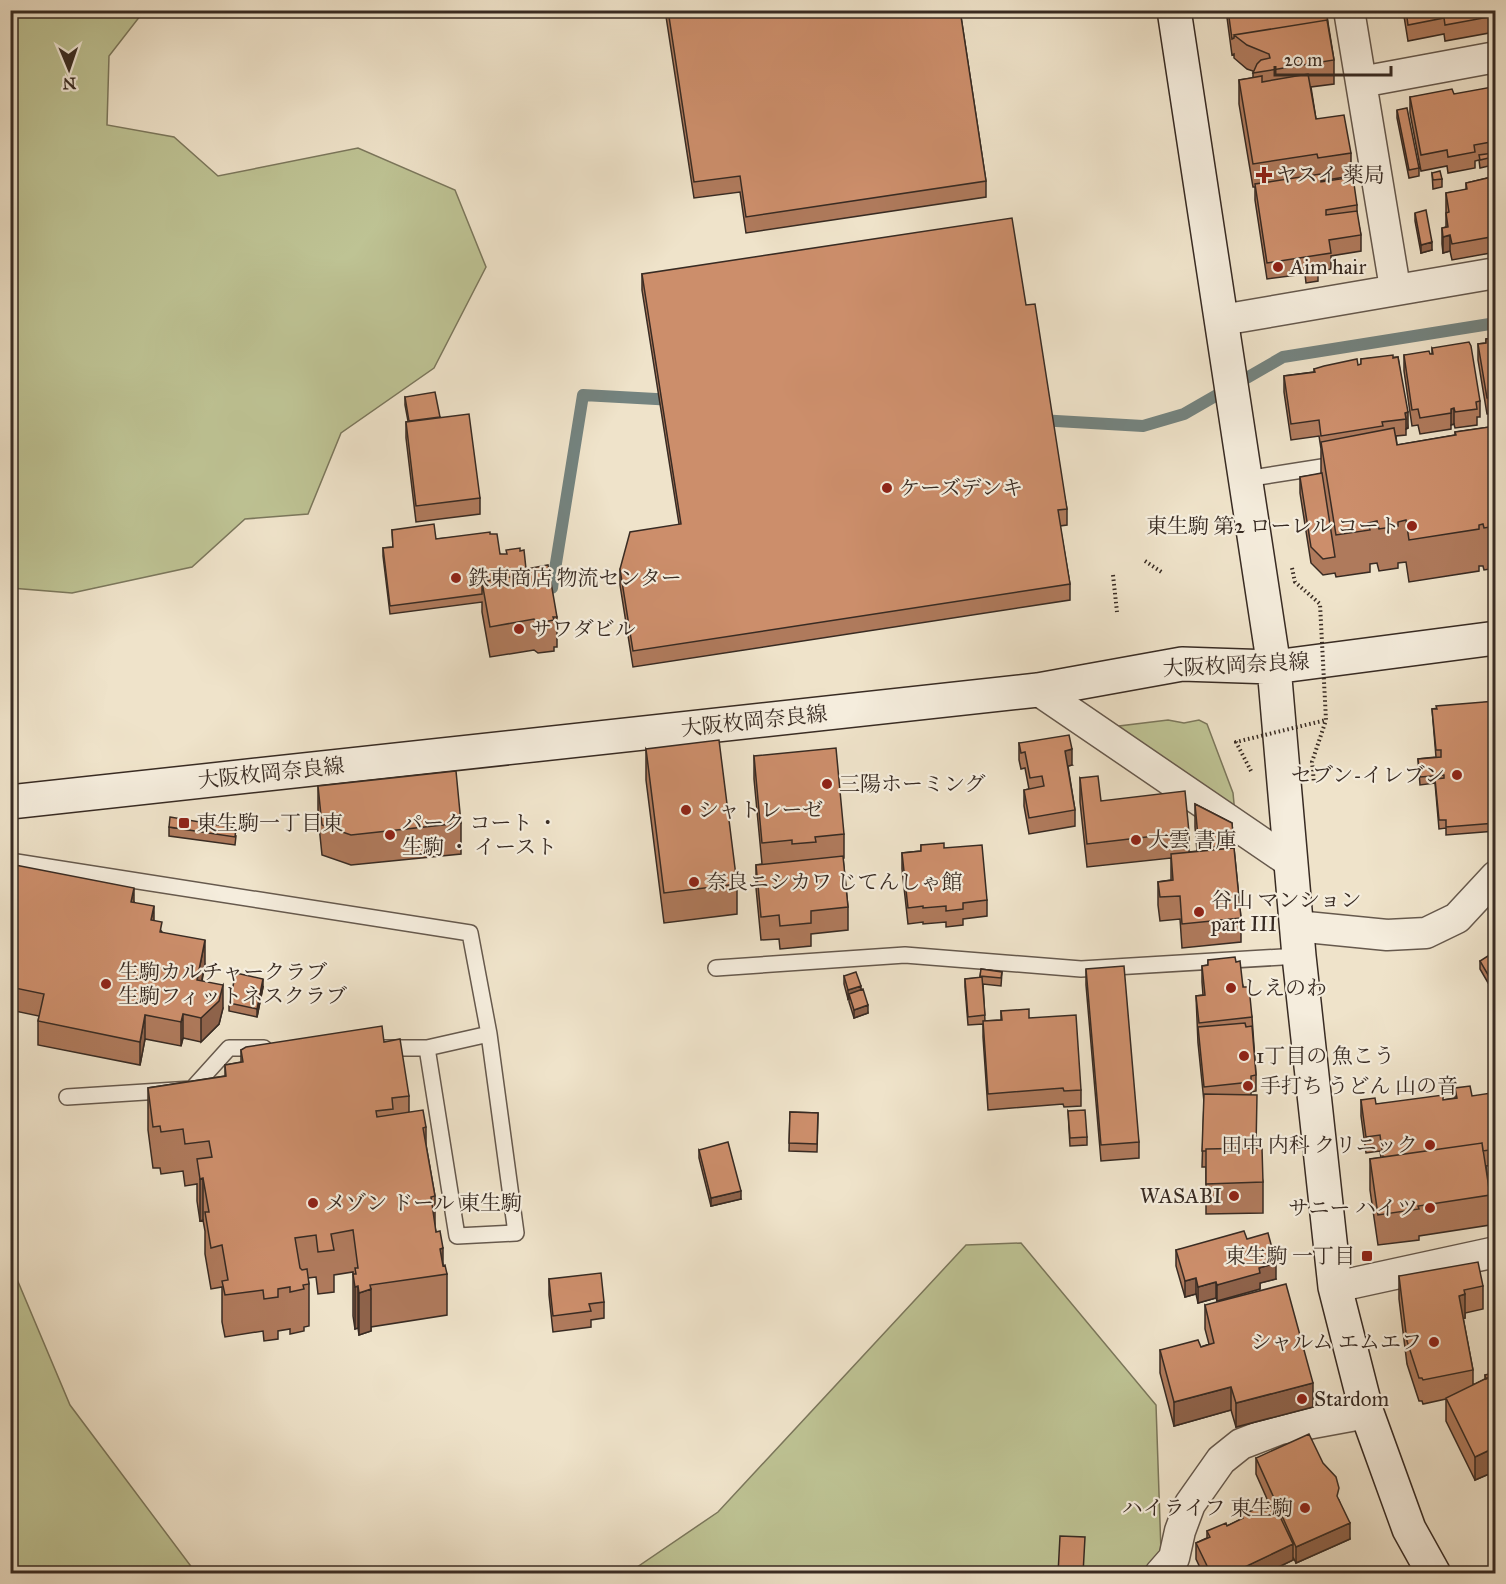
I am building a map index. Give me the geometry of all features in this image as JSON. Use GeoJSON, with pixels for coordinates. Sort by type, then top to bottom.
{"type":"FeatureCollection","features":[{"type":"Feature","properties":{"kind":"street"},"geometry":{"type":"LineString","coordinates":[[1174,10],[1274,667],[1290,862],[1335,1287],[1367,1413],[1409,1529],[1434,1574]]}},
{"type":"Feature","properties":{"kind":"street"},"geometry":{"type":"LineString","coordinates":[[1349,10],[1395,288]]}},
{"type":"Feature","properties":{"kind":"street"},"geometry":{"type":"LineString","coordinates":[[1361,82],[1496,57]]}},
{"type":"Feature","properties":{"kind":"street"},"geometry":{"type":"LineString","coordinates":[[1222,320],[1395,288],[1496,273]]}},
{"type":"Feature","properties":{"kind":"street","name":"大阪枚岡奈良線"},"geometry":{"type":"LineString","coordinates":[[10,802],[1038,690],[1182,664],[1274,667],[1496,638]]}},
{"type":"Feature","properties":{"kind":"street"},"geometry":{"type":"LineString","coordinates":[[1038,690],[1290,862]]}},
{"type":"Feature","properties":{"kind":"street"},"geometry":{"type":"LineString","coordinates":[[1298,941],[1426,933],[1457,918],[1496,876]]}},
{"type":"Feature","properties":{"kind":"street"},"geometry":{"type":"LineString","coordinates":[[1335,1287],[1496,1252]]}},
{"type":"Feature","properties":{"kind":"street"},"geometry":{"type":"LineString","coordinates":[[1160,1574],[1174,1558],[1180,1531],[1190,1504],[1221,1460],[1241,1444],[1280,1429],[1367,1413]]}},
{"type":"Feature","properties":{"kind":"lane"},"geometry":{"type":"LineString","coordinates":[[1246,478],[1360,461]]}},
{"type":"Feature","properties":{"kind":"lane"},"geometry":{"type":"LineString","coordinates":[[10,861],[470,933],[489,1034],[516,1233],[457,1236],[427,1048]]}},
{"type":"Feature","properties":{"kind":"lane"},"geometry":{"type":"LineString","coordinates":[[716,968],[905,955],[1081,969],[1298,941]]}},
{"type":"Feature","properties":{"kind":"lane"},"geometry":{"type":"LineString","coordinates":[[369,1048],[427,1048],[489,1034]]}},
{"type":"Feature","properties":{"kind":"lane"},"geometry":{"type":"LineString","coordinates":[[67,1097],[192,1089],[229,1048],[276,1048]]}},
{"type":"Feature","properties":{"kind":"path"},"geometry":{"type":"LineString","coordinates":[[1145,561],[1163,573]]}},
{"type":"Feature","properties":{"kind":"path"},"geometry":{"type":"LineString","coordinates":[[1292,568],[1295,582],[1320,604],[1326,720],[1312,762],[1314,783]]}},
{"type":"Feature","properties":{"kind":"path"},"geometry":{"type":"LineString","coordinates":[[1113,575],[1117,612]]}},
{"type":"Feature","properties":{"kind":"path"},"geometry":{"type":"LineString","coordinates":[[1251,771],[1236,742],[1326,720]]}},
{"type":"Feature","properties":{"kind":"green space"},"geometry":{"type":"Polygon","coordinates":[[[10,11],[144,11],[109,56],[107,125],[174,137],[218,176],[358,148],[455,190],[486,267],[434,368],[341,433],[308,514],[245,519],[192,567],[72,593],[11,588],[10,11]]]}},
{"type":"Feature","properties":{"kind":"green space"},"geometry":{"type":"Polygon","coordinates":[[[1168,720],[1184,723],[1199,720],[1207,724],[1233,793],[1235,814],[1210,792],[1209,788],[1152,759],[1118,732],[1119,726],[1168,720]]]}},
{"type":"Feature","properties":{"kind":"green space"},"geometry":{"type":"Polygon","coordinates":[[[1021,1243],[1156,1405],[1161,1552],[1152,1573],[627,1574],[718,1512],[966,1245],[1021,1243]]]}},
{"type":"Feature","properties":{"kind":"green space"},"geometry":{"type":"Polygon","coordinates":[[[11,1265],[70,1405],[196,1573],[11,1573],[11,1265]]]}},
{"type":"Feature","properties":{"kind":"building"},"geometry":{"type":"Polygon","coordinates":[[[668,10],[960,10],[986,181],[746,217],[740,176],[694,182],[668,10]]]}},
{"type":"Feature","properties":{"kind":"building"},"geometry":{"type":"Polygon","coordinates":[[[1228,10],[1326,10],[1328,24],[1327,20],[1234,35],[1232,39],[1228,10]]]}},
{"type":"Feature","properties":{"kind":"building"},"geometry":{"type":"Polygon","coordinates":[[[1406,10],[1488,10],[1489,17],[1445,25],[1444,18],[1408,25],[1406,10]]]}},
{"type":"Feature","properties":{"kind":"building"},"geometry":{"type":"Polygon","coordinates":[[[1327,20],[1334,60],[1253,73],[1261,60],[1270,58],[1269,54],[1247,45],[1234,35],[1327,20]]]}},
{"type":"Feature","properties":{"kind":"building"},"geometry":{"type":"Polygon","coordinates":[[[1308,74],[1316,119],[1344,115],[1351,153],[1318,158],[1317,154],[1253,164],[1239,80],[1262,76],[1262,82],[1308,74]]]}},
{"type":"Feature","properties":{"kind":"building"},"geometry":{"type":"Polygon","coordinates":[[[1492,87],[1496,104],[1496,141],[1474,145],[1475,152],[1448,157],[1447,150],[1421,155],[1410,97],[1452,89],[1454,94],[1492,87]]]}},
{"type":"Feature","properties":{"kind":"building"},"geometry":{"type":"Polygon","coordinates":[[[1407,108],[1419,168],[1409,170],[1397,110],[1407,108]]]}},
{"type":"Feature","properties":{"kind":"building"},"geometry":{"type":"Polygon","coordinates":[[[1493,153],[1493,157],[1480,160],[1479,155],[1493,153]]]}},
{"type":"Feature","properties":{"kind":"building"},"geometry":{"type":"Polygon","coordinates":[[[1440,171],[1442,179],[1433,180],[1432,173],[1440,171]]]}},
{"type":"Feature","properties":{"kind":"building"},"geometry":{"type":"Polygon","coordinates":[[[1320,174],[1321,182],[1353,177],[1357,205],[1326,210],[1326,215],[1357,211],[1361,235],[1329,240],[1331,253],[1267,263],[1255,184],[1320,174]]]}},
{"type":"Feature","properties":{"kind":"building"},"geometry":{"type":"Polygon","coordinates":[[[1496,176],[1496,236],[1452,244],[1450,235],[1443,237],[1442,228],[1448,227],[1446,213],[1449,212],[1446,193],[1467,189],[1466,183],[1496,176]]]}},
{"type":"Feature","properties":{"kind":"building"},"geometry":{"type":"Polygon","coordinates":[[[1426,210],[1432,242],[1421,245],[1415,213],[1426,210]]]}},
{"type":"Feature","properties":{"kind":"building"},"geometry":{"type":"Polygon","coordinates":[[[1012,218],[1026,305],[1035,304],[1067,509],[1058,510],[1070,584],[633,651],[620,569],[630,532],[681,524],[642,274],[1012,218]]]}},
{"type":"Feature","properties":{"kind":"building"},"geometry":{"type":"Polygon","coordinates":[[[1317,265],[1318,273],[1306,275],[1305,267],[1317,265]]]}},
{"type":"Feature","properties":{"kind":"building"},"geometry":{"type":"Polygon","coordinates":[[[1496,338],[1496,397],[1487,398],[1478,344],[1486,343],[1486,339],[1496,338]]]}},
{"type":"Feature","properties":{"kind":"building"},"geometry":{"type":"Polygon","coordinates":[[[1469,342],[1480,401],[1476,402],[1477,409],[1455,412],[1454,408],[1451,409],[1451,413],[1420,418],[1418,409],[1412,410],[1404,355],[1429,351],[1433,354],[1432,348],[1469,342]]]}},
{"type":"Feature","properties":{"kind":"building"},"geometry":{"type":"Polygon","coordinates":[[[1393,355],[1393,358],[1398,357],[1408,412],[1405,413],[1406,419],[1382,422],[1383,426],[1321,436],[1319,420],[1291,424],[1284,376],[1315,372],[1314,369],[1357,359],[1358,365],[1361,364],[1361,359],[1393,355]]]}},
{"type":"Feature","properties":{"kind":"building"},"geometry":{"type":"Polygon","coordinates":[[[435,392],[440,417],[409,421],[405,397],[435,392]]]}},
{"type":"Feature","properties":{"kind":"building"},"geometry":{"type":"Polygon","coordinates":[[[469,414],[480,498],[416,506],[406,422],[469,414]]]}},
{"type":"Feature","properties":{"kind":"building"},"geometry":{"type":"Polygon","coordinates":[[[1496,426],[1496,526],[1484,528],[1483,524],[1479,525],[1479,529],[1409,540],[1406,520],[1398,522],[1398,526],[1379,529],[1377,521],[1368,523],[1370,530],[1336,535],[1321,442],[1394,428],[1397,445],[1456,435],[1455,432],[1496,426]]]}},
{"type":"Feature","properties":{"kind":"building"},"geometry":{"type":"Polygon","coordinates":[[[1322,473],[1335,557],[1323,559],[1311,547],[1300,477],[1322,473]]]}},
{"type":"Feature","properties":{"kind":"building","name":"鉄東商店 物流センター"},"geometry":{"type":"Polygon","coordinates":[[[434,524],[436,539],[490,532],[490,534],[497,534],[500,554],[507,554],[506,550],[520,548],[520,551],[524,550],[526,569],[521,570],[521,575],[482,582],[482,594],[390,606],[383,548],[393,547],[392,530],[434,524]]]}},
{"type":"Feature","properties":{"kind":"building"},"geometry":{"type":"Polygon","coordinates":[[[548,565],[557,617],[553,617],[554,620],[538,623],[534,619],[490,627],[482,582],[522,575],[521,570],[548,565]]]}},
{"type":"Feature","properties":{"kind":"building","name":"セブン-イレブン"},"geometry":{"type":"Polygon","coordinates":[[[1496,701],[1496,823],[1446,827],[1446,820],[1439,820],[1435,779],[1444,778],[1444,775],[1420,777],[1418,759],[1441,757],[1441,750],[1436,750],[1432,709],[1437,709],[1436,706],[1496,701]]]}},
{"type":"Feature","properties":{"kind":"building"},"geometry":{"type":"Polygon","coordinates":[[[1069,735],[1072,749],[1065,751],[1075,810],[1029,818],[1024,790],[1044,786],[1042,776],[1030,778],[1025,752],[1021,753],[1019,743],[1069,735]]]}},
{"type":"Feature","properties":{"kind":"building"},"geometry":{"type":"Polygon","coordinates":[[[719,740],[737,884],[664,893],[646,749],[719,740]]]}},
{"type":"Feature","properties":{"kind":"building"},"geometry":{"type":"Polygon","coordinates":[[[836,748],[844,834],[815,837],[816,842],[792,844],[792,840],[762,843],[754,756],[836,748]]]}},
{"type":"Feature","properties":{"kind":"building"},"geometry":{"type":"Polygon","coordinates":[[[456,771],[461,823],[351,835],[322,825],[318,786],[456,771]]]}},
{"type":"Feature","properties":{"kind":"building"},"geometry":{"type":"Polygon","coordinates":[[[1098,776],[1101,801],[1185,791],[1189,832],[1087,844],[1080,778],[1098,776]]]}},
{"type":"Feature","properties":{"kind":"building"},"geometry":{"type":"Polygon","coordinates":[[[1195,804],[1232,823],[1234,845],[1199,848],[1195,804]]]}},
{"type":"Feature","properties":{"kind":"building"},"geometry":{"type":"Polygon","coordinates":[[[170,817],[236,828],[235,837],[169,827],[170,817]]]}},
{"type":"Feature","properties":{"kind":"building"},"geometry":{"type":"Polygon","coordinates":[[[944,843],[944,848],[982,845],[987,900],[963,903],[963,909],[946,911],[946,906],[908,908],[902,853],[921,851],[921,845],[944,843]]]}},
{"type":"Feature","properties":{"kind":"building","name":"谷山 マンション part III"},"geometry":{"type":"Polygon","coordinates":[[[1234,848],[1241,918],[1182,924],[1180,896],[1160,897],[1158,882],[1173,880],[1171,854],[1234,848]]]}},
{"type":"Feature","properties":{"kind":"building"},"geometry":{"type":"Polygon","coordinates":[[[843,856],[848,907],[811,911],[811,923],[780,926],[779,915],[761,917],[756,865],[843,856]]]}},
{"type":"Feature","properties":{"kind":"building","name":"生駒カルチャークラブ 生駒フィットネスクラブ"},"geometry":{"type":"Polygon","coordinates":[[[10,864],[134,888],[131,902],[154,906],[151,920],[162,922],[160,932],[205,940],[197,980],[223,985],[219,1001],[201,1018],[183,1014],[181,1022],[145,1015],[140,1042],[38,1021],[44,994],[10,987],[10,864]]]}},
{"type":"Feature","properties":{"kind":"building"},"geometry":{"type":"Polygon","coordinates":[[[1491,954],[1496,961],[1496,977],[1491,980],[1480,961],[1491,954]]]}},
{"type":"Feature","properties":{"kind":"building"},"geometry":{"type":"Polygon","coordinates":[[[1235,957],[1236,962],[1240,961],[1243,987],[1249,987],[1252,1017],[1199,1023],[1196,996],[1205,995],[1202,966],[1208,965],[1208,960],[1235,957]]]}},
{"type":"Feature","properties":{"kind":"building"},"geometry":{"type":"Polygon","coordinates":[[[1124,966],[1139,1142],[1101,1145],[1086,969],[1124,966]]]}},
{"type":"Feature","properties":{"kind":"building"},"geometry":{"type":"Polygon","coordinates":[[[981,969],[1002,972],[1001,978],[980,976],[981,969]]]}},
{"type":"Feature","properties":{"kind":"building"},"geometry":{"type":"Polygon","coordinates":[[[856,972],[861,986],[848,990],[844,976],[856,972]]]}},
{"type":"Feature","properties":{"kind":"building"},"geometry":{"type":"Polygon","coordinates":[[[236,973],[263,979],[257,1009],[229,1003],[236,973]]]}},
{"type":"Feature","properties":{"kind":"building"},"geometry":{"type":"Polygon","coordinates":[[[982,977],[985,1015],[968,1017],[965,979],[982,977]]]}},
{"type":"Feature","properties":{"kind":"building"},"geometry":{"type":"Polygon","coordinates":[[[863,989],[868,1005],[854,1010],[849,994],[863,989]]]}},
{"type":"Feature","properties":{"kind":"building"},"geometry":{"type":"Polygon","coordinates":[[[1029,1009],[1029,1018],[1076,1015],[1081,1090],[1064,1091],[1063,1088],[988,1094],[983,1021],[1002,1020],[1001,1011],[1029,1009]]]}},
{"type":"Feature","properties":{"kind":"building"},"geometry":{"type":"Polygon","coordinates":[[[1245,1023],[1246,1027],[1252,1026],[1256,1075],[1251,1076],[1251,1082],[1204,1087],[1198,1027],[1245,1023]]]}},
{"type":"Feature","properties":{"kind":"building","name":"メゾン ドール 東生駒"},"geometry":{"type":"Polygon","coordinates":[[[382,1026],[384,1042],[400,1039],[409,1096],[392,1098],[393,1109],[376,1111],[377,1117],[423,1110],[426,1127],[423,1128],[435,1196],[431,1197],[436,1232],[440,1231],[443,1248],[440,1249],[447,1274],[370,1285],[371,1289],[359,1293],[358,1286],[355,1287],[353,1274],[356,1274],[355,1268],[358,1268],[353,1230],[331,1234],[334,1250],[318,1252],[316,1235],[295,1238],[300,1268],[307,1269],[309,1284],[303,1285],[304,1289],[290,1292],[290,1287],[278,1289],[278,1297],[264,1299],[263,1290],[225,1295],[222,1281],[228,1280],[222,1245],[211,1248],[205,1212],[209,1212],[197,1159],[212,1157],[209,1141],[185,1144],[183,1129],[161,1132],[160,1126],[153,1127],[148,1088],[226,1076],[225,1065],[243,1062],[241,1050],[246,1047],[382,1026]]]}},
{"type":"Feature","properties":{"kind":"building","name":"田中 内科 クリニック"},"geometry":{"type":"Polygon","coordinates":[[[1470,1086],[1472,1096],[1491,1093],[1496,1122],[1496,1149],[1483,1151],[1482,1143],[1383,1157],[1380,1135],[1366,1137],[1361,1100],[1375,1098],[1376,1104],[1443,1095],[1443,1100],[1457,1098],[1455,1088],[1470,1086]]]}},
{"type":"Feature","properties":{"kind":"building"},"geometry":{"type":"Polygon","coordinates":[[[1204,1094],[1257,1095],[1256,1148],[1202,1151],[1204,1094]]]}},
{"type":"Feature","properties":{"kind":"building"},"geometry":{"type":"Polygon","coordinates":[[[1085,1110],[1087,1137],[1070,1138],[1068,1111],[1085,1110]]]}},
{"type":"Feature","properties":{"kind":"building"},"geometry":{"type":"Polygon","coordinates":[[[790,1112],[818,1113],[817,1144],[789,1143],[790,1112]]]}},
{"type":"Feature","properties":{"kind":"building"},"geometry":{"type":"Polygon","coordinates":[[[728,1142],[741,1191],[711,1198],[699,1150],[728,1142]]]}},
{"type":"Feature","properties":{"kind":"building"},"geometry":{"type":"Polygon","coordinates":[[[1482,1143],[1490,1195],[1418,1206],[1419,1209],[1378,1215],[1370,1159],[1482,1143]]]}},
{"type":"Feature","properties":{"kind":"building"},"geometry":{"type":"Polygon","coordinates":[[[1262,1148],[1263,1182],[1206,1184],[1206,1149],[1262,1148]]]}},
{"type":"Feature","properties":{"kind":"building"},"geometry":{"type":"Polygon","coordinates":[[[1244,1231],[1247,1239],[1268,1233],[1276,1263],[1259,1268],[1260,1273],[1217,1285],[1216,1282],[1198,1287],[1196,1278],[1185,1281],[1176,1250],[1244,1231]]]}},
{"type":"Feature","properties":{"kind":"building","name":"シャルム エムエフ"},"geometry":{"type":"Polygon","coordinates":[[[1478,1262],[1483,1286],[1464,1290],[1465,1294],[1459,1296],[1473,1370],[1423,1380],[1419,1378],[1407,1341],[1399,1276],[1478,1262]]]}},
{"type":"Feature","properties":{"kind":"building"},"geometry":{"type":"Polygon","coordinates":[[[601,1273],[604,1302],[589,1304],[591,1311],[553,1316],[549,1279],[601,1273]]]}},
{"type":"Feature","properties":{"kind":"building"},"geometry":{"type":"Polygon","coordinates":[[[1286,1284],[1313,1383],[1236,1403],[1231,1387],[1174,1402],[1160,1350],[1198,1340],[1201,1347],[1214,1343],[1205,1305],[1286,1284]]]}},
{"type":"Feature","properties":{"kind":"building"},"geometry":{"type":"Polygon","coordinates":[[[1496,1373],[1496,1377],[1492,1379],[1491,1376],[1486,1379],[1485,1375],[1496,1373]]]}},
{"type":"Feature","properties":{"kind":"building"},"geometry":{"type":"Polygon","coordinates":[[[1491,1376],[1492,1379],[1496,1377],[1496,1447],[1475,1457],[1446,1398],[1491,1376]]]}},
{"type":"Feature","properties":{"kind":"building","name":"ハイライフ 東生駒"},"geometry":{"type":"Polygon","coordinates":[[[1309,1434],[1323,1463],[1336,1477],[1339,1488],[1337,1496],[1350,1523],[1296,1547],[1256,1458],[1309,1434]]]}},
{"type":"Feature","properties":{"kind":"building"},"geometry":{"type":"Polygon","coordinates":[[[1275,1506],[1293,1544],[1230,1574],[1211,1574],[1196,1543],[1210,1537],[1207,1531],[1226,1523],[1227,1526],[1243,1518],[1242,1515],[1260,1507],[1263,1512],[1275,1506]]]}},
{"type":"Feature","properties":{"kind":"building"},"geometry":{"type":"Polygon","coordinates":[[[1060,1536],[1085,1537],[1083,1574],[1058,1574],[1060,1536]]]}},
{"type":"Feature","properties":{"kind":"building"},"geometry":{"type":"Polygon","coordinates":[[[1393,1569],[1400,1572],[1401,1574],[1386,1574],[1393,1569]]]}},
{"type":"Feature","properties":{"kind":"waterway"},"geometry":{"type":"LineString","coordinates":[[1039,420],[1143,426],[1184,414],[1283,357],[1496,323]]}},
{"type":"Feature","properties":{"kind":"waterway"},"geometry":{"type":"LineString","coordinates":[[552,588],[583,395],[674,400]]}},
{"type":"Feature","properties":{"kind":"place","name":"ヤスイ 薬局"},"geometry":{"type":"Point","coordinates":[1264,175]}},
{"type":"Feature","properties":{"kind":"place","name":"Aim hair"},"geometry":{"type":"Point","coordinates":[1278,267]}},
{"type":"Feature","properties":{"kind":"place","name":"ケーズデンキ"},"geometry":{"type":"Point","coordinates":[887,488]}},
{"type":"Feature","properties":{"kind":"place","name":"東生駒 第2 ローレル コート"},"geometry":{"type":"Point","coordinates":[1412,526]}},
{"type":"Feature","properties":{"kind":"place","name":"鉄東商店 物流センター"},"geometry":{"type":"Point","coordinates":[456,578]}},
{"type":"Feature","properties":{"kind":"place","name":"サワダビル"},"geometry":{"type":"Point","coordinates":[519,629]}},
{"type":"Feature","properties":{"kind":"place","name":"セブン-イレブン"},"geometry":{"type":"Point","coordinates":[1457,775]}},
{"type":"Feature","properties":{"kind":"place","name":"三陽ホーミング"},"geometry":{"type":"Point","coordinates":[827,784]}},
{"type":"Feature","properties":{"kind":"place","name":"シャトレーゼ"},"geometry":{"type":"Point","coordinates":[686,810]}},
{"type":"Feature","properties":{"kind":"place","name":"東生駒一丁目東"},"geometry":{"type":"Point","coordinates":[184,823]}},
{"type":"Feature","properties":{"kind":"place","name":"パーク コート ・ 生駒 ・ イースト"},"geometry":{"type":"Point","coordinates":[390,835]}},
{"type":"Feature","properties":{"kind":"place","name":"大雲 書庫"},"geometry":{"type":"Point","coordinates":[1136,840]}},
{"type":"Feature","properties":{"kind":"place","name":"奈良ニシカワ じてんしゃ館"},"geometry":{"type":"Point","coordinates":[694,882]}},
{"type":"Feature","properties":{"kind":"place","name":"谷山 マンション part III"},"geometry":{"type":"Point","coordinates":[1199,912]}},
{"type":"Feature","properties":{"kind":"place","name":"生駒カルチャークラブ 生駒フィットネスクラブ"},"geometry":{"type":"Point","coordinates":[106,984]}},
{"type":"Feature","properties":{"kind":"place","name":"しえのわ"},"geometry":{"type":"Point","coordinates":[1231,988]}},
{"type":"Feature","properties":{"kind":"place","name":"1丁目の 魚こう"},"geometry":{"type":"Point","coordinates":[1244,1056]}},
{"type":"Feature","properties":{"kind":"place","name":"手打ち うどん 山の音"},"geometry":{"type":"Point","coordinates":[1248,1086]}},
{"type":"Feature","properties":{"kind":"place","name":"田中 内科 クリニック"},"geometry":{"type":"Point","coordinates":[1430,1145]}},
{"type":"Feature","properties":{"kind":"place","name":"WASABI"},"geometry":{"type":"Point","coordinates":[1234,1196]}},
{"type":"Feature","properties":{"kind":"place","name":"メゾン ドール 東生駒"},"geometry":{"type":"Point","coordinates":[313,1203]}},
{"type":"Feature","properties":{"kind":"place","name":"サニー ハイツ"},"geometry":{"type":"Point","coordinates":[1430,1208]}},
{"type":"Feature","properties":{"kind":"place","name":"東生駒 一丁目"},"geometry":{"type":"Point","coordinates":[1367,1256]}},
{"type":"Feature","properties":{"kind":"place","name":"シャルム エムエフ"},"geometry":{"type":"Point","coordinates":[1434,1342]}},
{"type":"Feature","properties":{"kind":"place","name":"Stardom"},"geometry":{"type":"Point","coordinates":[1302,1399]}},
{"type":"Feature","properties":{"kind":"place","name":"ハイライフ 東生駒"},"geometry":{"type":"Point","coordinates":[1305,1508]}}]}
